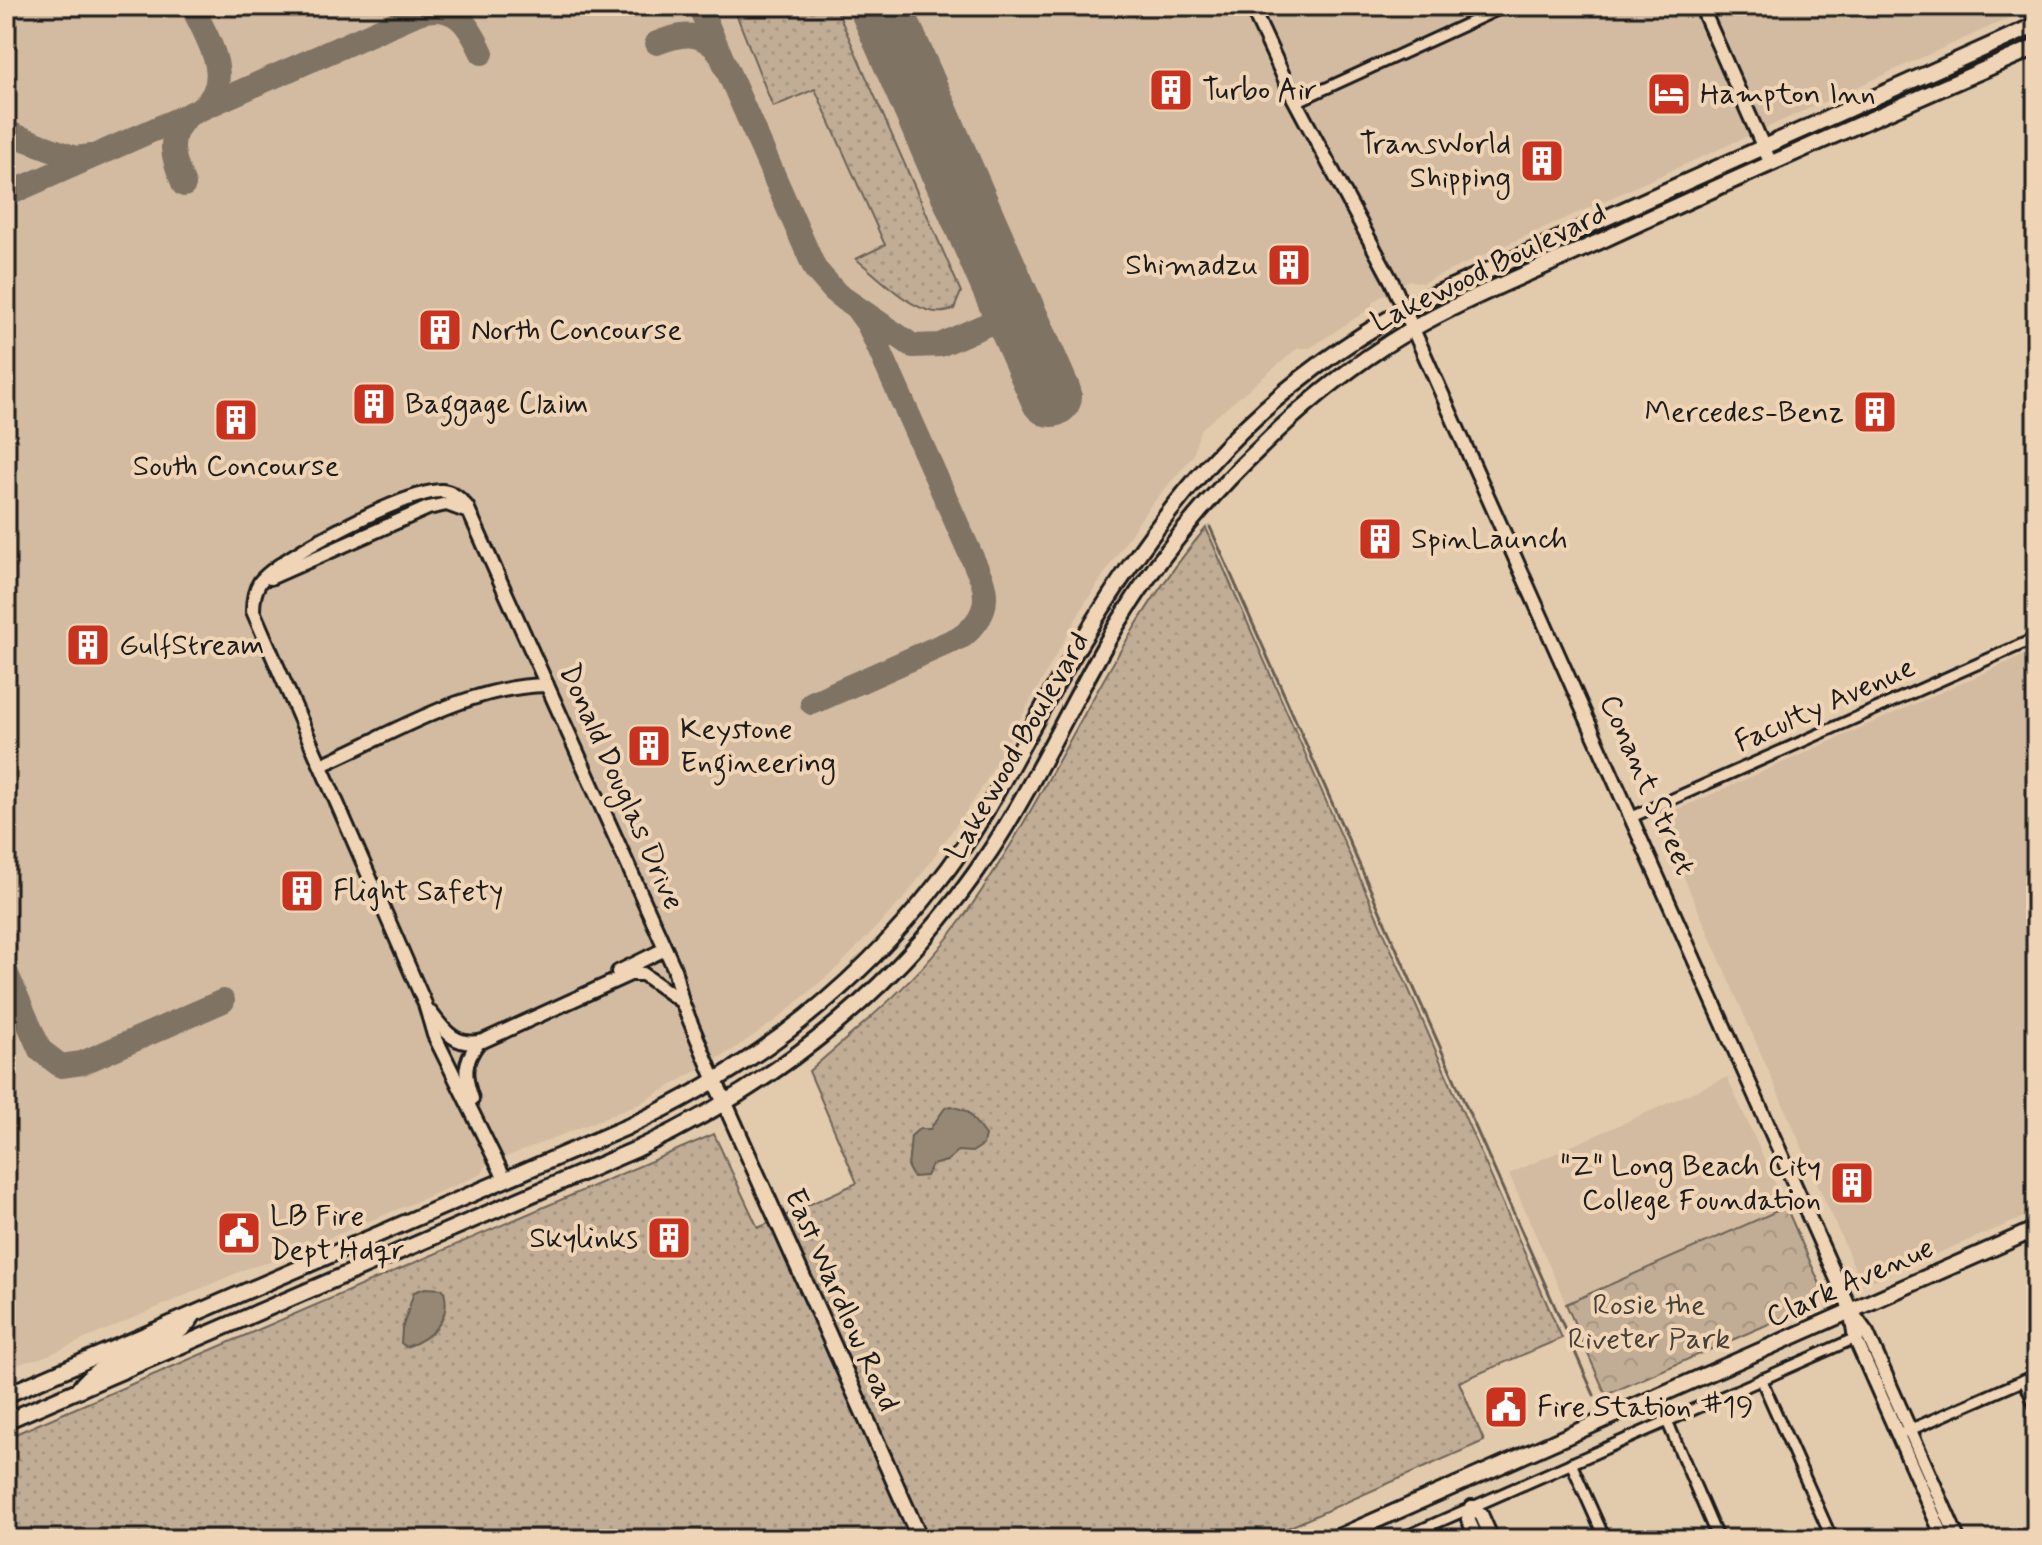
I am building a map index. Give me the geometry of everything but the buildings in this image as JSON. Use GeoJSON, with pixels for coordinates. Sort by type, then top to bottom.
{"type":"FeatureCollection","features":[{"type":"Feature","properties":{"kind":"main road","name":"Lakewood Boulevard"},"geometry":{"type":"LineString","coordinates":[[6,1395],[627,1127],[715,1081],[800,1024],[843,987],[896,934],[939,881],[991,803],[1126,567],[1190,484],[1241,429],[1303,375],[1364,331],[1404,309],[2036,25]]}},
{"type":"Feature","properties":{"kind":"main road","name":"Lakewood Boulevard"},"geometry":{"type":"LineString","coordinates":[[6,1421],[637,1149],[726,1105],[815,1042],[859,1005],[914,950],[959,896],[1018,805],[1116,626],[1146,581],[1208,501],[1316,395],[1386,345],[1413,330],[1771,164],[2036,47]]}},
{"type":"Feature","properties":{"kind":"main road"},"geometry":{"type":"LineString","coordinates":[[1190,484],[1208,501]]}},
{"type":"Feature","properties":{"kind":"main road","name":"East Wardlow Road"},"geometry":{"type":"LineString","coordinates":[[715,1081],[920,1539]]}},
{"type":"Feature","properties":{"kind":"main road","name":"Clark Avenue"},"geometry":{"type":"LineString","coordinates":[[1334,1539],[2036,1229]]}},
{"type":"Feature","properties":{"kind":"main road"},"geometry":{"type":"LineString","coordinates":[[78,1390],[94,1370],[182,1332],[194,1314]]}},
{"type":"Feature","properties":{"kind":"street","name":"Conant Street"},"geometry":{"type":"LineString","coordinates":[[1251,6],[1296,102],[1392,282],[1904,1432],[1958,1539]]}},
{"type":"Feature","properties":{"kind":"street"},"geometry":{"type":"LineString","coordinates":[[1296,102],[1506,6]]}},
{"type":"Feature","properties":{"kind":"street"},"geometry":{"type":"LineString","coordinates":[[1701,6],[1771,164]]}},
{"type":"Feature","properties":{"kind":"street","name":"Donald Douglas Drive"},"geometry":{"type":"LineString","coordinates":[[425,1004],[253,611],[253,598],[259,583],[283,562],[321,539],[389,507],[433,492],[453,494],[473,517],[665,949],[682,1002],[715,1081]]}},
{"type":"Feature","properties":{"kind":"street","name":"Faculty Avenue"},"geometry":{"type":"LineString","coordinates":[[1632,817],[2036,638]]}},
{"type":"Feature","properties":{"kind":"street"},"geometry":{"type":"LineString","coordinates":[[321,765],[479,695],[523,685],[547,685]]}},
{"type":"Feature","properties":{"kind":"street"},"geometry":{"type":"LineString","coordinates":[[596,988],[612,974],[665,949]]}},
{"type":"Feature","properties":{"kind":"street"},"geometry":{"type":"LineString","coordinates":[[475,1114],[464,1078],[465,1065],[478,1043],[630,974],[643,974],[682,1002]]}},
{"type":"Feature","properties":{"kind":"street"},"geometry":{"type":"LineString","coordinates":[[425,1004],[452,1038],[478,1043]]}},
{"type":"Feature","properties":{"kind":"street"},"geometry":{"type":"LineString","coordinates":[[425,1004],[434,1035],[505,1179]]}},
{"type":"Feature","properties":{"kind":"street","name":"Clark Avenue"},"geometry":{"type":"LineString","coordinates":[[1400,1539],[1861,1335]]}},
{"type":"Feature","properties":{"kind":"street"},"geometry":{"type":"LineString","coordinates":[[1904,1432],[2036,1375]]}},
{"type":"Feature","properties":{"kind":"street"},"geometry":{"type":"LineString","coordinates":[[1761,1379],[1832,1539]]}},
{"type":"Feature","properties":{"kind":"street"},"geometry":{"type":"LineString","coordinates":[[2024,1380],[2036,1409]]}},
{"type":"Feature","properties":{"kind":"street"},"geometry":{"type":"LineString","coordinates":[[1667,1421],[1718,1539]]}},
{"type":"Feature","properties":{"kind":"street","name":"Conant Street"},"geometry":{"type":"LineString","coordinates":[[1904,1432],[1944,1539]]}},
{"type":"Feature","properties":{"kind":"street"},"geometry":{"type":"LineString","coordinates":[[1571,1463],[1605,1539]]}},
{"type":"Feature","properties":{"kind":"street"},"geometry":{"type":"LineString","coordinates":[[1461,1483],[1472,1507],[1481,1514],[1492,1539]]}},
{"type":"Feature","properties":{"kind":"street"},"geometry":{"type":"LineString","coordinates":[[1472,1507],[1468,1519],[1477,1539]]}},
{"type":"Feature","properties":{"kind":"shaded area"},"geometry":{"type":"Polygon","coordinates":[[[6,6],[2036,6],[1422,283],[1409,280],[1374,301],[1369,309],[1310,348],[1298,348],[1200,430],[1193,456],[1146,511],[1085,603],[979,793],[906,896],[839,966],[776,1020],[734,1049],[639,1104],[486,1165],[482,1174],[274,1261],[248,1268],[46,1356],[6,1368],[6,6]]]}},
{"type":"Feature","properties":{"kind":"shaded area"},"geometry":{"type":"Polygon","coordinates":[[[2036,650],[2036,1212],[1862,1285],[1658,818],[2036,650]]]}},
{"type":"Feature","properties":{"kind":"shaded area"},"geometry":{"type":"Polygon","coordinates":[[[1727,1077],[1786,1207],[1566,1304],[1509,1174],[1727,1077]]]}},
{"type":"Feature","properties":{"kind":"shaded area"},"geometry":{"type":"Polygon","coordinates":[[[951,1106],[967,1111],[985,1135],[983,1145],[972,1152],[958,1151],[947,1161],[932,1165],[926,1176],[913,1177],[908,1168],[911,1136],[919,1129],[930,1129],[945,1108],[951,1106]]]}},
{"type":"Feature","properties":{"kind":"shaded area"},"geometry":{"type":"Polygon","coordinates":[[[425,1288],[443,1289],[443,1317],[425,1338],[406,1347],[401,1343],[402,1329],[414,1292],[425,1288]]]}},
{"type":"Feature","properties":{"kind":"green space"},"geometry":{"type":"Polygon","coordinates":[[[733,6],[835,6],[961,292],[954,309],[929,311],[916,305],[856,259],[885,245],[815,89],[773,107],[733,6]]]}},
{"type":"Feature","properties":{"kind":"green space"},"geometry":{"type":"Polygon","coordinates":[[[1206,528],[1562,1338],[1459,1382],[1484,1441],[1263,1539],[6,1539],[6,1438],[714,1134],[758,1228],[857,1183],[809,1071],[901,989],[950,935],[1017,835],[1135,626],[1206,528]]]}},
{"type":"Feature","properties":{"kind":"green space","name":"Rosie the Riveter Park"},"geometry":{"type":"Polygon","coordinates":[[[1786,1207],[1823,1291],[1817,1303],[1606,1395],[1566,1304],[1786,1207]]]}},
{"type":"Feature","properties":{"kind":"waterway"},"geometry":{"type":"LineString","coordinates":[[1210,527],[1594,1395]]}},
{"type":"Feature","properties":{"kind":"taxiway"},"geometry":{"type":"LineString","coordinates":[[192,6],[210,45],[218,72],[212,97],[201,108]]}},
{"type":"Feature","properties":{"kind":"taxiway"},"geometry":{"type":"LineString","coordinates":[[6,195],[434,6]]}},
{"type":"Feature","properties":{"kind":"taxiway"},"geometry":{"type":"LineString","coordinates":[[699,6],[815,269],[837,294],[913,346],[940,345],[1015,312]]}},
{"type":"Feature","properties":{"kind":"taxiway"},"geometry":{"type":"LineString","coordinates":[[421,12],[443,11],[460,19],[482,53]]}},
{"type":"Feature","properties":{"kind":"taxiway"},"geometry":{"type":"LineString","coordinates":[[657,43],[674,37],[698,37],[719,52]]}},
{"type":"Feature","properties":{"kind":"taxiway"},"geometry":{"type":"LineString","coordinates":[[184,185],[173,148],[176,131],[189,115]]}},
{"type":"Feature","properties":{"kind":"taxiway"},"geometry":{"type":"LineString","coordinates":[[6,132],[75,158],[91,156]]}},
{"type":"Feature","properties":{"kind":"taxiway"},"geometry":{"type":"LineString","coordinates":[[812,703],[963,636],[975,624],[985,604],[982,580],[868,324],[857,309]]}},
{"type":"Feature","properties":{"kind":"taxiway"},"geometry":{"type":"LineString","coordinates":[[6,972],[40,1050],[61,1066],[82,1063],[223,1001]]}},
{"type":"Feature","properties":{"kind":"runway"},"geometry":{"type":"LineString","coordinates":[[880,6],[1051,396]]}},
{"type":"Feature","properties":{"kind":"place","name":"Turbo Air"},"geometry":{"type":"Point","coordinates":[1171,90]}},
{"type":"Feature","properties":{"kind":"place","name":"Hampton Inn"},"geometry":{"type":"Point","coordinates":[1669,94]}},
{"type":"Feature","properties":{"kind":"place","name":"TransWorld Shipping"},"geometry":{"type":"Point","coordinates":[1542,161]}},
{"type":"Feature","properties":{"kind":"place","name":"Shimadzu"},"geometry":{"type":"Point","coordinates":[1289,265]}},
{"type":"Feature","properties":{"kind":"place","name":"North Concourse"},"geometry":{"type":"Point","coordinates":[440,330]}},
{"type":"Feature","properties":{"kind":"place","name":"Baggage Claim"},"geometry":{"type":"Point","coordinates":[374,404]}},
{"type":"Feature","properties":{"kind":"place","name":"Mercedes-Benz"},"geometry":{"type":"Point","coordinates":[1875,412]}},
{"type":"Feature","properties":{"kind":"place","name":"South Concourse"},"geometry":{"type":"Point","coordinates":[236,420]}},
{"type":"Feature","properties":{"kind":"place","name":"SpinLaunch"},"geometry":{"type":"Point","coordinates":[1380,539]}},
{"type":"Feature","properties":{"kind":"place","name":"GulfStream"},"geometry":{"type":"Point","coordinates":[88,645]}},
{"type":"Feature","properties":{"kind":"place","name":"Keystone Engineering"},"geometry":{"type":"Point","coordinates":[649,746]}},
{"type":"Feature","properties":{"kind":"place","name":"Flight Safety"},"geometry":{"type":"Point","coordinates":[302,891]}},
{"type":"Feature","properties":{"kind":"place","name":"\"Z\" Long Beach City College Foundation"},"geometry":{"type":"Point","coordinates":[1852,1183]}},
{"type":"Feature","properties":{"kind":"place","name":"LB Fire Dept Hdqr"},"geometry":{"type":"Point","coordinates":[239,1233]}},
{"type":"Feature","properties":{"kind":"place","name":"Skylinks"},"geometry":{"type":"Point","coordinates":[669,1238]}},
{"type":"Feature","properties":{"kind":"place","name":"Fire Station #19"},"geometry":{"type":"Point","coordinates":[1506,1407]}}]}
